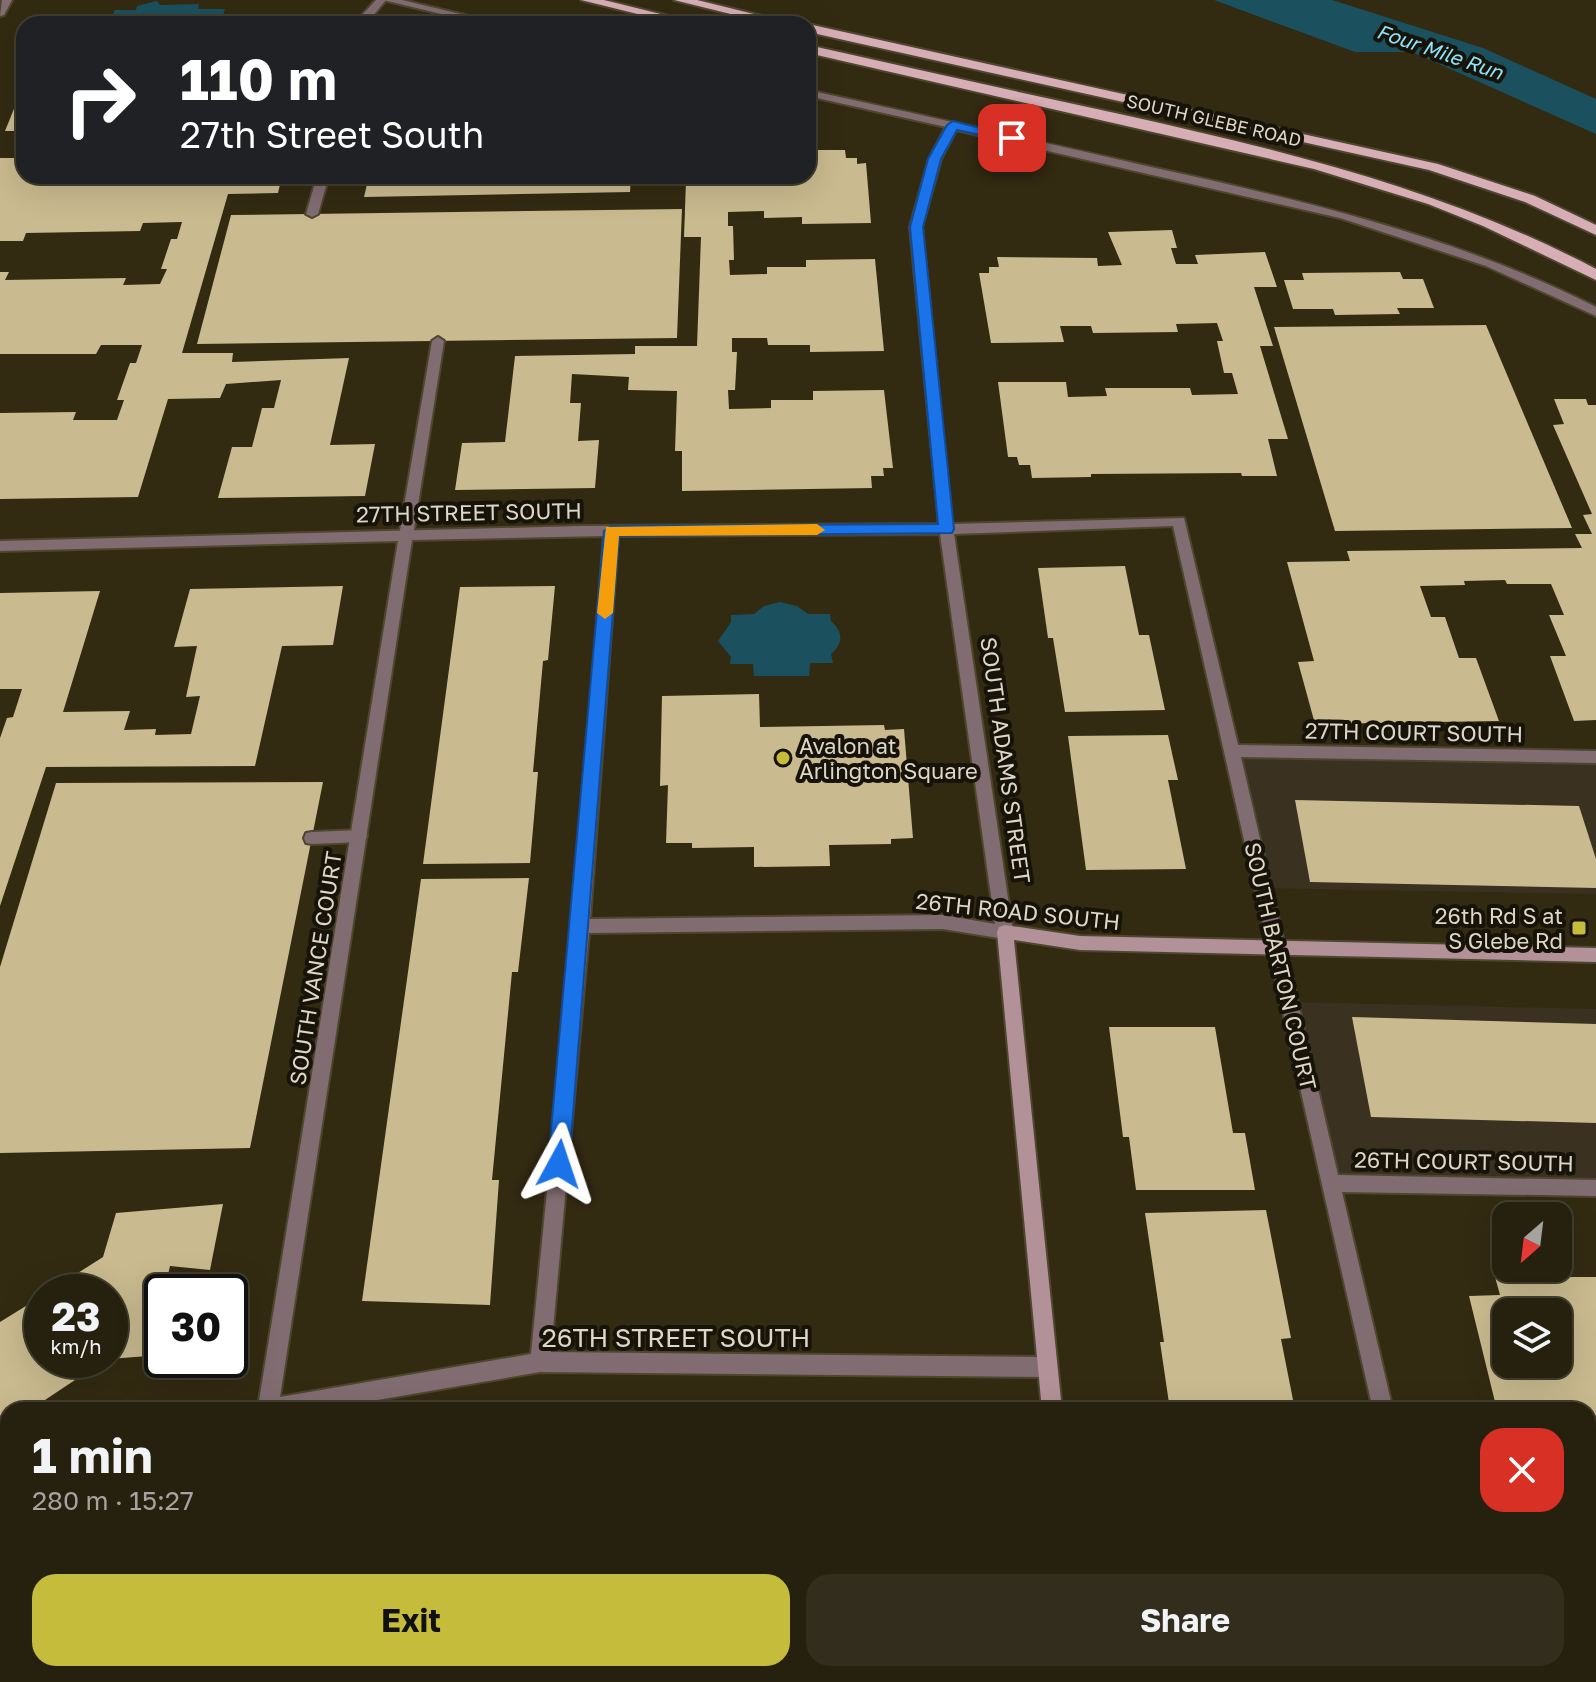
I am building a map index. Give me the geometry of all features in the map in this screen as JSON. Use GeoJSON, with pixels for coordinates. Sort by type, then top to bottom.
{"type":"FeatureCollection","features":[{"type":"Feature","properties":{"kind":"main road"},"geometry":{"type":"LineString","coordinates":[[587,0],[659,16]]}},
{"type":"Feature","properties":{"kind":"main road"},"geometry":{"type":"LineString","coordinates":[[680,0],[753,16]]}},
{"type":"Feature","properties":{"kind":"main road","name":"SOUTH GLEBE ROAD"},"geometry":{"type":"LineString","coordinates":[[816,30],[1433,167],[1530,199],[1596,231]]}},
{"type":"Feature","properties":{"kind":"main road","name":"SOUTH GLEBE ROAD"},"geometry":{"type":"LineString","coordinates":[[816,51],[1338,170],[1469,214],[1596,275]]}},
{"type":"Feature","properties":{"kind":"street"},"geometry":{"type":"LineString","coordinates":[[0,13],[7,0]]}},
{"type":"Feature","properties":{"kind":"street"},"geometry":{"type":"LineString","coordinates":[[367,16],[381,0]]}},
{"type":"Feature","properties":{"kind":"street"},"geometry":{"type":"LineString","coordinates":[[388,0],[461,16]]}},
{"type":"Feature","properties":{"kind":"street"},"geometry":{"type":"LineString","coordinates":[[816,95],[1307,205],[1387,227],[1480,258],[1596,312]]}},
{"type":"Feature","properties":{"kind":"street","name":"SOUTH ADAMS STREET"},"geometry":{"type":"LineString","coordinates":[[953,125],[935,159],[916,227],[946,529],[1005,932],[1051,1402]]}},
{"type":"Feature","properties":{"kind":"street"},"geometry":{"type":"LineString","coordinates":[[312,214],[321,184]]}},
{"type":"Feature","properties":{"kind":"street","name":"SOUTH VANCE COURT"},"geometry":{"type":"LineString","coordinates":[[267,1402],[438,341]]}},
{"type":"Feature","properties":{"kind":"street","name":"27TH STREET SOUTH"},"geometry":{"type":"LineString","coordinates":[[0,546],[611,531],[946,529],[1179,521]]}},
{"type":"Feature","properties":{"kind":"street","name":"SOUTH BARTON COURT"},"geometry":{"type":"LineString","coordinates":[[1179,521],[1381,1402]]}},
{"type":"Feature","properties":{"kind":"street"},"geometry":{"type":"LineString","coordinates":[[540,1362],[581,926],[611,531]]}},
{"type":"Feature","properties":{"kind":"street","name":"27TH COURT SOUTH"},"geometry":{"type":"LineString","coordinates":[[1232,751],[1596,757]]}},
{"type":"Feature","properties":{"kind":"street"},"geometry":{"type":"LineString","coordinates":[[312,838],[359,836]]}},
{"type":"Feature","properties":{"kind":"street","name":"26TH ROAD SOUTH"},"geometry":{"type":"LineString","coordinates":[[581,926],[943,922],[1080,943],[1596,955]]}},
{"type":"Feature","properties":{"kind":"street","name":"26TH COURT SOUTH"},"geometry":{"type":"LineString","coordinates":[[1331,1183],[1596,1188]]}},
{"type":"Feature","properties":{"kind":"street","name":"26TH STREET SOUTH"},"geometry":{"type":"LineString","coordinates":[[307,1402],[540,1362],[1047,1367]]}},
{"type":"Feature","properties":{"kind":"shaded area"},"geometry":{"type":"Polygon","coordinates":[[[1232,752],[1596,757],[1596,894],[1263,888],[1232,752]]]}},
{"type":"Feature","properties":{"kind":"shaded area"},"geometry":{"type":"Polygon","coordinates":[[[1289,1002],[1596,1009],[1596,1188],[1331,1183],[1289,1002]]]}},
{"type":"Feature","properties":{"kind":"water","name":"Four Mile Run"},"geometry":{"type":"Polygon","coordinates":[[[1214,0],[1332,0],[1483,48],[1596,99],[1596,134],[1412,52],[1355,52],[1214,0]]]}},
{"type":"Feature","properties":{"kind":"water"},"geometry":{"type":"Polygon","coordinates":[[[157,1],[160,5],[199,4],[198,9],[225,9],[223,16],[112,16],[115,10],[136,10],[137,6],[157,1]]]}},
{"type":"Feature","properties":{"kind":"water"},"geometry":{"type":"Polygon","coordinates":[[[780,602],[797,606],[808,614],[830,614],[840,638],[831,654],[833,663],[810,663],[809,676],[754,676],[753,664],[730,664],[731,657],[718,641],[731,622],[731,615],[754,614],[764,606],[780,602]]]}},
{"type":"Feature","properties":{"kind":"building"},"geometry":{"type":"Polygon","coordinates":[[[16,104],[16,131],[5,131],[16,104]]]}},
{"type":"Feature","properties":{"kind":"building"},"geometry":{"type":"Polygon","coordinates":[[[816,150],[845,150],[846,158],[857,158],[857,164],[866,163],[871,223],[802,224],[802,217],[764,218],[764,211],[728,212],[728,226],[733,226],[734,260],[729,260],[730,275],[767,274],[767,267],[806,267],[806,260],[875,259],[884,351],[810,352],[810,345],[768,345],[767,338],[732,338],[732,352],[737,352],[735,390],[728,390],[729,409],[771,408],[771,400],[813,400],[813,391],[884,390],[893,468],[883,468],[884,476],[871,476],[872,488],[682,491],[682,451],[675,451],[677,391],[628,390],[629,377],[572,374],[570,403],[581,403],[578,441],[599,440],[595,488],[455,490],[462,443],[505,442],[515,356],[635,354],[635,346],[697,346],[701,237],[684,237],[686,184],[816,184],[816,150]]]}},
{"type":"Feature","properties":{"kind":"building"},"geometry":{"type":"Polygon","coordinates":[[[0,158],[16,158],[16,184],[280,184],[278,193],[228,194],[182,353],[233,353],[232,362],[349,358],[330,445],[375,444],[365,496],[218,498],[232,447],[252,447],[262,408],[274,408],[281,380],[226,384],[220,398],[168,399],[138,497],[0,499],[0,413],[76,412],[73,420],[117,420],[124,400],[117,400],[130,363],[136,363],[142,345],[101,345],[96,354],[0,354],[0,272],[9,272],[5,280],[126,278],[123,285],[160,284],[167,269],[161,269],[171,239],[177,239],[182,222],[143,223],[140,231],[26,233],[23,241],[0,241],[0,158]]]}},
{"type":"Feature","properties":{"kind":"building"},"geometry":{"type":"Polygon","coordinates":[[[367,184],[630,184],[630,192],[364,197],[367,184]]]}},
{"type":"Feature","properties":{"kind":"building"},"geometry":{"type":"Polygon","coordinates":[[[682,209],[677,338],[197,344],[231,215],[682,209]]]}},
{"type":"Feature","properties":{"kind":"building"},"geometry":{"type":"Polygon","coordinates":[[[1172,230],[1177,248],[1171,248],[1176,264],[1198,264],[1195,255],[1265,252],[1277,287],[1254,287],[1273,346],[1260,346],[1288,439],[1268,439],[1277,476],[1242,476],[1241,473],[1091,474],[1091,477],[1032,478],[1030,465],[1019,465],[1017,457],[1008,457],[998,382],[1066,382],[1068,397],[1107,396],[1105,388],[1190,388],[1192,395],[1238,394],[1232,373],[1224,373],[1217,341],[1223,341],[1217,323],[1176,324],[1178,332],[1093,333],[1091,326],[1060,326],[1064,342],[991,343],[979,273],[989,273],[989,267],[999,267],[997,257],[1097,258],[1098,266],[1122,265],[1108,232],[1172,230]]]}},
{"type":"Feature","properties":{"kind":"building"},"geometry":{"type":"Polygon","coordinates":[[[1400,272],[1403,279],[1423,279],[1434,308],[1397,308],[1400,314],[1335,315],[1333,309],[1293,309],[1284,280],[1304,280],[1302,273],[1400,272]]]}},
{"type":"Feature","properties":{"kind":"building"},"geometry":{"type":"Polygon","coordinates":[[[1486,325],[1572,528],[1335,531],[1274,327],[1486,325]]]}},
{"type":"Feature","properties":{"kind":"building"},"geometry":{"type":"Polygon","coordinates":[[[1554,399],[1586,399],[1588,405],[1596,405],[1596,720],[1574,721],[1550,656],[1566,656],[1549,615],[1564,615],[1551,584],[1507,584],[1505,580],[1420,586],[1431,617],[1445,617],[1459,658],[1476,658],[1499,721],[1315,724],[1298,662],[1314,661],[1287,562],[1350,561],[1347,551],[1582,548],[1575,534],[1592,534],[1583,515],[1592,514],[1553,425],[1564,424],[1554,399]]]}},
{"type":"Feature","properties":{"kind":"building"},"geometry":{"type":"Polygon","coordinates":[[[1125,566],[1139,635],[1149,635],[1165,710],[1065,712],[1053,638],[1048,638],[1038,568],[1125,566]]]}},
{"type":"Feature","properties":{"kind":"building"},"geometry":{"type":"Polygon","coordinates":[[[343,586],[333,645],[282,646],[255,766],[46,767],[0,906],[0,738],[7,718],[13,717],[22,689],[0,689],[0,593],[100,591],[63,712],[130,711],[124,730],[156,729],[155,735],[191,734],[200,696],[186,697],[197,646],[174,647],[190,589],[343,586]]]}},
{"type":"Feature","properties":{"kind":"building"},"geometry":{"type":"Polygon","coordinates":[[[555,586],[548,660],[543,661],[533,772],[538,772],[530,863],[423,864],[460,587],[555,586]]]}},
{"type":"Feature","properties":{"kind":"building","name":"Avalon at Arlington Square"},"geometry":{"type":"Polygon","coordinates":[[[759,694],[760,727],[884,725],[885,730],[904,729],[913,838],[891,839],[891,844],[829,845],[830,866],[754,867],[754,847],[692,848],[692,843],[666,843],[668,785],[660,786],[662,696],[759,694]]]}},
{"type":"Feature","properties":{"kind":"building"},"geometry":{"type":"Polygon","coordinates":[[[1168,735],[1178,780],[1168,780],[1186,869],[1086,870],[1068,736],[1168,735]]]}},
{"type":"Feature","properties":{"kind":"building"},"geometry":{"type":"Polygon","coordinates":[[[323,782],[250,1148],[0,1153],[0,967],[56,783],[323,782]]]}},
{"type":"Feature","properties":{"kind":"building"},"geometry":{"type":"Polygon","coordinates":[[[1295,800],[1579,806],[1596,859],[1596,888],[1310,882],[1295,800]]]}},
{"type":"Feature","properties":{"kind":"building"},"geometry":{"type":"Polygon","coordinates":[[[529,878],[518,972],[512,972],[492,1180],[499,1180],[490,1305],[362,1301],[421,879],[529,878]]]}},
{"type":"Feature","properties":{"kind":"building"},"geometry":{"type":"Polygon","coordinates":[[[1352,1017],[1596,1024],[1596,1123],[1371,1117],[1352,1017]]]}},
{"type":"Feature","properties":{"kind":"building"},"geometry":{"type":"Polygon","coordinates":[[[1109,1027],[1215,1027],[1233,1133],[1245,1133],[1255,1190],[1136,1190],[1129,1137],[1123,1137],[1109,1027]]]}},
{"type":"Feature","properties":{"kind":"building"},"geometry":{"type":"Polygon","coordinates":[[[223,1204],[210,1270],[170,1266],[168,1274],[144,1274],[144,1356],[128,1358],[128,1274],[76,1274],[103,1257],[116,1213],[223,1204]]]}},
{"type":"Feature","properties":{"kind":"building"},"geometry":{"type":"Polygon","coordinates":[[[1266,1210],[1291,1338],[1281,1339],[1293,1402],[1169,1402],[1160,1342],[1164,1342],[1145,1213],[1266,1210]]]}},
{"type":"Feature","properties":{"kind":"building"},"geometry":{"type":"Polygon","coordinates":[[[1572,1277],[1596,1277],[1596,1402],[1495,1402],[1469,1296],[1500,1295],[1496,1282],[1572,1282],[1572,1277]]]}},
{"type":"Feature","properties":{"kind":"building"},"geometry":{"type":"Polygon","coordinates":[[[24,1307],[24,1378],[78,1378],[42,1402],[0,1402],[0,1322],[24,1307]]]}},
{"type":"Feature","properties":{"kind":"slow traffic"},"geometry":{"type":"LineString","coordinates":[[605,613],[611,531],[817,530]]}},
{"type":"Feature","properties":{"kind":"place","name":"Avalon at Arlington Square"},"geometry":{"type":"Point","coordinates":[783,758]}},
{"type":"Feature","properties":{"kind":"place","name":"26th Rd S at S Glebe Rd"},"geometry":{"type":"Point","coordinates":[1579,928]}},
{"type":"Feature","properties":{"kind":"route"},"geometry":{"type":"LineString","coordinates":[[559,1164],[611,531],[946,529],[916,227],[935,159],[953,125],[1012,138]]}}]}
